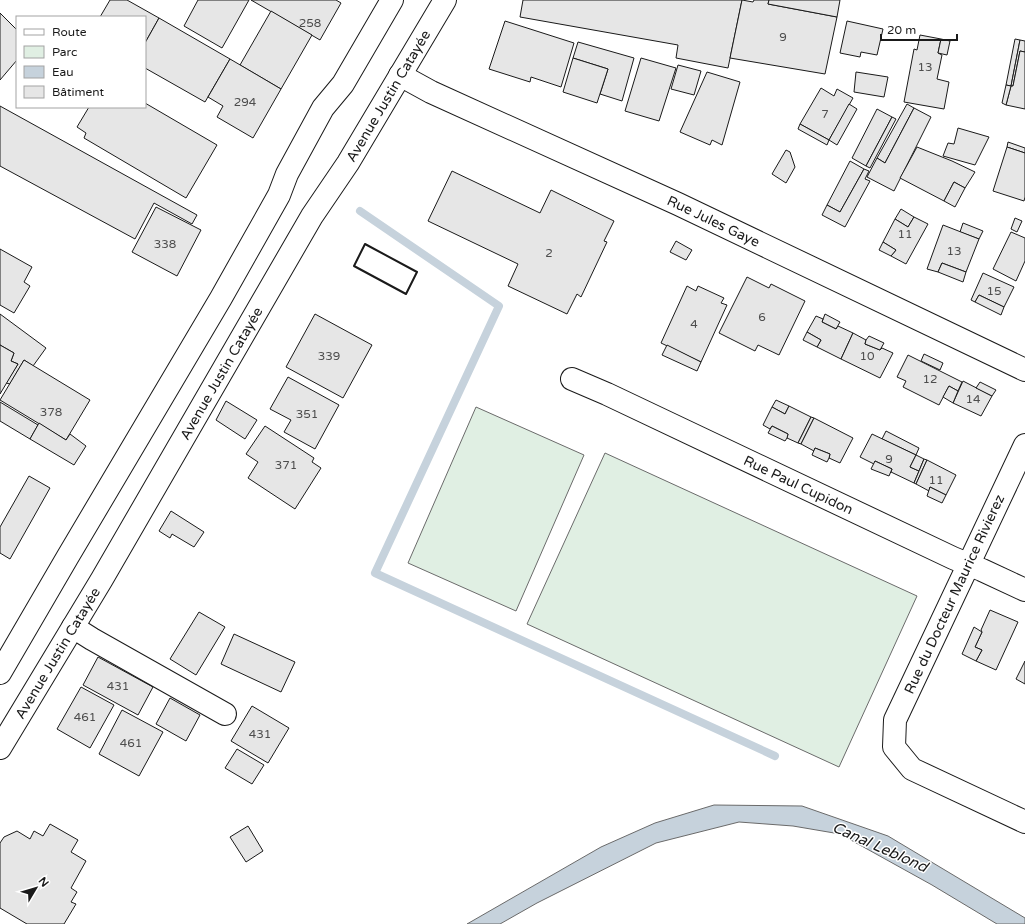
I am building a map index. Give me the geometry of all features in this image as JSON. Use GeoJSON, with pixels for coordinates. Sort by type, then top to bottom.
{"type":"FeatureCollection","features":[{"type":"Feature","properties":{"kind":"street"},"geometry":{"type":"LineString","coordinates":[[0,673],[221,298],[279,195],[287,174],[323,108],[343,84],[392,0]]}},
{"type":"Feature","properties":{"kind":"street","name":"Avenue Justin Catayée"},"geometry":{"type":"LineString","coordinates":[[0,748],[114,560],[312,216],[348,163],[445,0]]}},
{"type":"Feature","properties":{"kind":"street","name":"Rue Jules Gaye"},"geometry":{"type":"LineString","coordinates":[[400,75],[431,92],[678,204],[1025,370]]}},
{"type":"Feature","properties":{"kind":"street","name":"Rue Paul Cupidon"},"geometry":{"type":"LineString","coordinates":[[572,379],[1025,590]]}},
{"type":"Feature","properties":{"kind":"street","name":"Rue du Docteur Maurice Rivierez"},"geometry":{"type":"LineString","coordinates":[[1025,445],[894,720],[894,747],[912,769],[1025,822]]}},
{"type":"Feature","properties":{"kind":"street"},"geometry":{"type":"LineString","coordinates":[[74,626],[92,639],[225,714]]}},
{"type":"Feature","properties":{"kind":"green space"},"geometry":{"type":"Polygon","coordinates":[[[476,407],[584,455],[516,611],[408,563],[476,407]]]}},
{"type":"Feature","properties":{"kind":"green space"},"geometry":{"type":"Polygon","coordinates":[[[605,453],[917,596],[839,767],[527,624],[605,453]]]}},
{"type":"Feature","properties":{"kind":"water","name":"Canal Leblond"},"geometry":{"type":"Polygon","coordinates":[[[714,805],[802,806],[888,836],[1025,918],[1025,924],[997,924],[932,885],[840,834],[793,826],[739,822],[656,843],[537,903],[500,924],[467,924],[601,847],[655,823],[714,805]]]}},
{"type":"Feature","properties":{"kind":"building"},"geometry":{"type":"Polygon","coordinates":[[[110,0],[127,0],[159,18],[146,41],[146,16],[101,16],[110,0]]]}},
{"type":"Feature","properties":{"kind":"building"},"geometry":{"type":"Polygon","coordinates":[[[198,0],[249,0],[222,48],[184,26],[198,0]]]}},
{"type":"Feature","properties":{"kind":"building"},"geometry":{"type":"Polygon","coordinates":[[[251,0],[336,0],[341,3],[320,40],[251,0]]]}},
{"type":"Feature","properties":{"kind":"building"},"geometry":{"type":"Polygon","coordinates":[[[523,0],[742,0],[728,68],[676,58],[678,45],[520,17],[523,0]]]}},
{"type":"Feature","properties":{"kind":"building"},"geometry":{"type":"Polygon","coordinates":[[[742,0],[753,2],[754,0],[769,0],[768,4],[837,17],[825,74],[730,58],[742,0]]]}},
{"type":"Feature","properties":{"kind":"building"},"geometry":{"type":"Polygon","coordinates":[[[769,0],[840,0],[837,17],[768,4],[769,0]]]}},
{"type":"Feature","properties":{"kind":"building"},"geometry":{"type":"Polygon","coordinates":[[[271,11],[312,35],[281,89],[240,65],[271,11]]]}},
{"type":"Feature","properties":{"kind":"building"},"geometry":{"type":"Polygon","coordinates":[[[0,13],[16,29],[16,61],[0,80],[0,13]]]}},
{"type":"Feature","properties":{"kind":"building"},"geometry":{"type":"Polygon","coordinates":[[[159,18],[230,59],[205,102],[146,69],[146,41],[159,18]]]}},
{"type":"Feature","properties":{"kind":"building"},"geometry":{"type":"Polygon","coordinates":[[[505,21],[574,43],[561,87],[531,77],[530,82],[489,69],[505,21]]]}},
{"type":"Feature","properties":{"kind":"building"},"geometry":{"type":"Polygon","coordinates":[[[847,21],[883,29],[877,55],[861,52],[860,57],[840,53],[847,21]]]}},
{"type":"Feature","properties":{"kind":"building"},"geometry":{"type":"Polygon","coordinates":[[[920,35],[941,39],[938,53],[942,55],[937,79],[949,82],[944,109],[904,102],[914,49],[917,50],[920,35]]]}},
{"type":"Feature","properties":{"kind":"building"},"geometry":{"type":"Polygon","coordinates":[[[941,39],[950,41],[947,55],[938,53],[941,39]]]}},
{"type":"Feature","properties":{"kind":"building"},"geometry":{"type":"Polygon","coordinates":[[[1015,39],[1020,40],[1011,86],[1006,85],[1015,39]]]}},
{"type":"Feature","properties":{"kind":"building"},"geometry":{"type":"Polygon","coordinates":[[[1020,40],[1025,41],[1025,52],[1020,51],[1013,86],[1011,86],[1020,40]]]}},
{"type":"Feature","properties":{"kind":"building"},"geometry":{"type":"Polygon","coordinates":[[[578,42],[634,58],[622,101],[600,94],[608,69],[573,58],[578,42]]]}},
{"type":"Feature","properties":{"kind":"building"},"geometry":{"type":"Polygon","coordinates":[[[1020,51],[1025,52],[1025,109],[1006,105],[1011,86],[1013,86],[1020,51]]]}},
{"type":"Feature","properties":{"kind":"building"},"geometry":{"type":"Polygon","coordinates":[[[573,58],[608,69],[597,103],[563,92],[573,58]]]}},
{"type":"Feature","properties":{"kind":"building"},"geometry":{"type":"Polygon","coordinates":[[[641,58],[676,68],[659,121],[625,111],[641,58]]]}},
{"type":"Feature","properties":{"kind":"building"},"geometry":{"type":"Polygon","coordinates":[[[230,59],[281,89],[253,138],[217,117],[223,106],[208,97],[230,59]]]}},
{"type":"Feature","properties":{"kind":"building"},"geometry":{"type":"Polygon","coordinates":[[[678,65],[701,71],[694,95],[671,89],[678,65]]]}},
{"type":"Feature","properties":{"kind":"building"},"geometry":{"type":"Polygon","coordinates":[[[707,72],[740,82],[722,145],[712,140],[710,145],[680,132],[707,72]]]}},
{"type":"Feature","properties":{"kind":"building"},"geometry":{"type":"Polygon","coordinates":[[[856,72],[888,77],[884,97],[854,92],[856,72]]]}},
{"type":"Feature","properties":{"kind":"building"},"geometry":{"type":"Polygon","coordinates":[[[1006,85],[1011,86],[1006,105],[1002,103],[1006,85]]]}},
{"type":"Feature","properties":{"kind":"building"},"geometry":{"type":"Polygon","coordinates":[[[821,88],[834,96],[837,89],[853,98],[829,140],[800,124],[821,88]]]}},
{"type":"Feature","properties":{"kind":"building"},"geometry":{"type":"Polygon","coordinates":[[[146,104],[217,145],[186,198],[84,138],[86,133],[77,127],[88,108],[146,108],[146,104]]]}},
{"type":"Feature","properties":{"kind":"building"},"geometry":{"type":"Polygon","coordinates":[[[849,104],[857,109],[837,145],[829,140],[849,104]]]}},
{"type":"Feature","properties":{"kind":"building"},"geometry":{"type":"Polygon","coordinates":[[[907,104],[914,108],[885,163],[877,158],[907,104]]]}},
{"type":"Feature","properties":{"kind":"building"},"geometry":{"type":"Polygon","coordinates":[[[0,106],[197,215],[192,224],[154,203],[135,239],[0,166],[0,106]]]}},
{"type":"Feature","properties":{"kind":"building"},"geometry":{"type":"Polygon","coordinates":[[[914,108],[931,117],[894,191],[867,177],[877,158],[885,163],[914,108]]]}},
{"type":"Feature","properties":{"kind":"building"},"geometry":{"type":"Polygon","coordinates":[[[877,109],[892,117],[866,166],[852,158],[877,109]]]}},
{"type":"Feature","properties":{"kind":"building"},"geometry":{"type":"Polygon","coordinates":[[[892,117],[896,119],[870,168],[866,166],[892,117]]]}},
{"type":"Feature","properties":{"kind":"building"},"geometry":{"type":"Polygon","coordinates":[[[800,124],[829,140],[827,145],[798,129],[800,124]]]}},
{"type":"Feature","properties":{"kind":"building"},"geometry":{"type":"Polygon","coordinates":[[[958,128],[989,137],[975,165],[943,156],[948,143],[954,144],[958,128]]]}},
{"type":"Feature","properties":{"kind":"building"},"geometry":{"type":"Polygon","coordinates":[[[1008,142],[1025,148],[1025,153],[1007,147],[1008,142]]]}},
{"type":"Feature","properties":{"kind":"building"},"geometry":{"type":"Polygon","coordinates":[[[917,147],[975,172],[965,188],[954,182],[944,201],[900,178],[917,147]]]}},
{"type":"Feature","properties":{"kind":"building"},"geometry":{"type":"Polygon","coordinates":[[[1007,147],[1025,153],[1024,201],[993,191],[1007,147]]]}},
{"type":"Feature","properties":{"kind":"building"},"geometry":{"type":"Polygon","coordinates":[[[786,150],[790,152],[795,167],[786,183],[772,174],[786,150]]]}},
{"type":"Feature","properties":{"kind":"building"},"geometry":{"type":"Polygon","coordinates":[[[850,161],[864,169],[840,212],[827,205],[850,161]]]}},
{"type":"Feature","properties":{"kind":"building"},"geometry":{"type":"Polygon","coordinates":[[[864,169],[869,171],[865,179],[870,181],[845,227],[822,215],[827,205],[840,212],[864,169]]]}},
{"type":"Feature","properties":{"kind":"building"},"geometry":{"type":"Polygon","coordinates":[[[452,171],[540,213],[551,190],[614,221],[604,241],[607,242],[581,297],[577,294],[567,314],[508,286],[518,264],[428,221],[452,171]]]}},
{"type":"Feature","properties":{"kind":"building"},"geometry":{"type":"Polygon","coordinates":[[[954,182],[965,188],[955,207],[944,201],[954,182]]]}},
{"type":"Feature","properties":{"kind":"building"},"geometry":{"type":"Polygon","coordinates":[[[156,207],[201,230],[177,276],[132,252],[156,207]]]}},
{"type":"Feature","properties":{"kind":"building"},"geometry":{"type":"Polygon","coordinates":[[[901,209],[914,217],[908,227],[895,219],[901,209]]]}},
{"type":"Feature","properties":{"kind":"building"},"geometry":{"type":"Polygon","coordinates":[[[914,217],[928,224],[906,264],[891,256],[896,250],[883,242],[895,219],[908,227],[914,217]]]}},
{"type":"Feature","properties":{"kind":"building"},"geometry":{"type":"Polygon","coordinates":[[[1015,218],[1022,221],[1017,232],[1011,229],[1015,218]]]}},
{"type":"Feature","properties":{"kind":"building"},"geometry":{"type":"Polygon","coordinates":[[[963,223],[983,231],[979,239],[960,232],[963,223]]]}},
{"type":"Feature","properties":{"kind":"building"},"geometry":{"type":"Polygon","coordinates":[[[943,225],[979,239],[966,272],[942,263],[938,272],[927,269],[943,225]]]}},
{"type":"Feature","properties":{"kind":"building"},"geometry":{"type":"Polygon","coordinates":[[[1011,232],[1025,238],[1025,261],[1016,281],[993,269],[1011,232]]]}},
{"type":"Feature","properties":{"kind":"building"},"geometry":{"type":"Polygon","coordinates":[[[676,241],[692,250],[686,260],[670,252],[676,241]]]}},
{"type":"Feature","properties":{"kind":"building"},"geometry":{"type":"Polygon","coordinates":[[[883,242],[896,250],[891,256],[879,250],[883,242]]]}},
{"type":"Feature","properties":{"kind":"building"},"geometry":{"type":"Polygon","coordinates":[[[0,249],[32,267],[24,282],[30,286],[14,313],[0,305],[0,249]]]}},
{"type":"Feature","properties":{"kind":"building"},"geometry":{"type":"Polygon","coordinates":[[[942,263],[966,272],[963,282],[938,272],[942,263]]]}},
{"type":"Feature","properties":{"kind":"building"},"geometry":{"type":"Polygon","coordinates":[[[983,273],[1014,287],[1004,307],[979,295],[975,302],[971,300],[983,273]]]}},
{"type":"Feature","properties":{"kind":"building"},"geometry":{"type":"Polygon","coordinates":[[[747,277],[769,288],[771,284],[805,301],[779,355],[758,345],[755,351],[719,333],[747,277]]]}},
{"type":"Feature","properties":{"kind":"building"},"geometry":{"type":"Polygon","coordinates":[[[687,286],[696,291],[698,286],[724,298],[721,303],[727,305],[701,362],[661,343],[687,286]]]}},
{"type":"Feature","properties":{"kind":"building"},"geometry":{"type":"Polygon","coordinates":[[[979,295],[1004,307],[1001,315],[975,302],[979,295]]]}},
{"type":"Feature","properties":{"kind":"building"},"geometry":{"type":"Polygon","coordinates":[[[0,314],[46,348],[33,366],[24,360],[10,384],[6,383],[18,364],[11,361],[14,353],[0,345],[0,314]]]}},
{"type":"Feature","properties":{"kind":"building"},"geometry":{"type":"Polygon","coordinates":[[[315,314],[372,345],[343,398],[286,367],[315,314]]]}},
{"type":"Feature","properties":{"kind":"building"},"geometry":{"type":"Polygon","coordinates":[[[825,314],[840,322],[836,329],[822,322],[825,314]]]}},
{"type":"Feature","properties":{"kind":"building"},"geometry":{"type":"Polygon","coordinates":[[[816,316],[823,319],[822,322],[836,329],[838,326],[853,333],[841,359],[817,347],[821,340],[807,332],[816,316]]]}},
{"type":"Feature","properties":{"kind":"building"},"geometry":{"type":"Polygon","coordinates":[[[807,332],[821,340],[817,347],[803,340],[807,332]]]}},
{"type":"Feature","properties":{"kind":"building"},"geometry":{"type":"Polygon","coordinates":[[[853,333],[866,340],[865,344],[880,350],[882,348],[893,353],[880,378],[841,359],[853,333]]]}},
{"type":"Feature","properties":{"kind":"building"},"geometry":{"type":"Polygon","coordinates":[[[869,336],[884,343],[880,350],[865,344],[869,336]]]}},
{"type":"Feature","properties":{"kind":"building"},"geometry":{"type":"Polygon","coordinates":[[[0,345],[14,353],[11,361],[18,364],[0,394],[0,345]]]}},
{"type":"Feature","properties":{"kind":"building"},"geometry":{"type":"Polygon","coordinates":[[[667,345],[701,362],[697,371],[662,355],[667,345]]]}},
{"type":"Feature","properties":{"kind":"building"},"geometry":{"type":"Polygon","coordinates":[[[924,354],[943,363],[940,370],[921,361],[924,354]]]}},
{"type":"Feature","properties":{"kind":"building"},"geometry":{"type":"Polygon","coordinates":[[[908,355],[962,382],[958,391],[949,386],[939,405],[903,387],[906,381],[897,377],[908,355]]]}},
{"type":"Feature","properties":{"kind":"building"},"geometry":{"type":"Polygon","coordinates":[[[24,360],[90,400],[66,440],[0,400],[24,360]]]}},
{"type":"Feature","properties":{"kind":"building"},"geometry":{"type":"Polygon","coordinates":[[[288,377],[339,405],[315,449],[284,432],[291,420],[270,409],[288,377]]]}},
{"type":"Feature","properties":{"kind":"building"},"geometry":{"type":"Polygon","coordinates":[[[963,381],[992,396],[981,416],[953,403],[963,381]]]}},
{"type":"Feature","properties":{"kind":"building"},"geometry":{"type":"Polygon","coordinates":[[[980,382],[996,390],[992,396],[976,388],[980,382]]]}},
{"type":"Feature","properties":{"kind":"building"},"geometry":{"type":"Polygon","coordinates":[[[949,386],[958,391],[953,403],[943,397],[949,386]]]}},
{"type":"Feature","properties":{"kind":"building"},"geometry":{"type":"Polygon","coordinates":[[[776,400],[789,406],[785,414],[772,407],[776,400]]]}},
{"type":"Feature","properties":{"kind":"building"},"geometry":{"type":"Polygon","coordinates":[[[226,401],[257,420],[245,439],[216,420],[226,401]]]}},
{"type":"Feature","properties":{"kind":"building"},"geometry":{"type":"Polygon","coordinates":[[[0,402],[38,425],[30,439],[0,421],[0,402]]]}},
{"type":"Feature","properties":{"kind":"building"},"geometry":{"type":"Polygon","coordinates":[[[789,406],[811,417],[798,443],[787,438],[788,434],[772,426],[770,429],[763,425],[772,407],[785,414],[789,406]]]}},
{"type":"Feature","properties":{"kind":"building"},"geometry":{"type":"Polygon","coordinates":[[[811,417],[814,418],[801,444],[798,443],[811,417]]]}},
{"type":"Feature","properties":{"kind":"building"},"geometry":{"type":"Polygon","coordinates":[[[814,418],[853,438],[840,463],[829,458],[830,454],[815,448],[814,451],[801,444],[814,418]]]}},
{"type":"Feature","properties":{"kind":"building"},"geometry":{"type":"Polygon","coordinates":[[[39,423],[66,440],[70,434],[86,446],[74,465],[30,439],[39,423]]]}},
{"type":"Feature","properties":{"kind":"building"},"geometry":{"type":"Polygon","coordinates":[[[265,426],[314,458],[312,462],[321,468],[295,509],[248,478],[258,462],[246,454],[265,426]]]}},
{"type":"Feature","properties":{"kind":"building"},"geometry":{"type":"Polygon","coordinates":[[[772,426],[788,434],[785,441],[768,433],[772,426]]]}},
{"type":"Feature","properties":{"kind":"building"},"geometry":{"type":"Polygon","coordinates":[[[886,431],[919,448],[916,455],[882,439],[886,431]]]}},
{"type":"Feature","properties":{"kind":"building"},"geometry":{"type":"Polygon","coordinates":[[[872,434],[916,455],[910,467],[919,471],[914,483],[891,472],[892,469],[875,461],[874,464],[860,457],[872,434]]]}},
{"type":"Feature","properties":{"kind":"building"},"geometry":{"type":"Polygon","coordinates":[[[815,448],[830,454],[827,462],[812,455],[815,448]]]}},
{"type":"Feature","properties":{"kind":"building"},"geometry":{"type":"Polygon","coordinates":[[[916,455],[924,459],[919,471],[910,467],[916,455]]]}},
{"type":"Feature","properties":{"kind":"building"},"geometry":{"type":"Polygon","coordinates":[[[924,459],[927,460],[916,484],[914,483],[924,459]]]}},
{"type":"Feature","properties":{"kind":"building"},"geometry":{"type":"Polygon","coordinates":[[[927,460],[956,475],[946,495],[930,487],[929,491],[916,484],[927,460]]]}},
{"type":"Feature","properties":{"kind":"building"},"geometry":{"type":"Polygon","coordinates":[[[875,461],[892,469],[889,476],[871,469],[875,461]]]}},
{"type":"Feature","properties":{"kind":"building"},"geometry":{"type":"Polygon","coordinates":[[[29,476],[50,488],[10,559],[0,553],[0,527],[29,476]]]}},
{"type":"Feature","properties":{"kind":"building"},"geometry":{"type":"Polygon","coordinates":[[[930,487],[946,495],[942,503],[927,496],[930,487]]]}},
{"type":"Feature","properties":{"kind":"building"},"geometry":{"type":"Polygon","coordinates":[[[171,511],[204,532],[194,547],[172,534],[170,538],[159,531],[171,511]]]}},
{"type":"Feature","properties":{"kind":"building"},"geometry":{"type":"Polygon","coordinates":[[[990,610],[1018,622],[996,670],[976,661],[982,650],[975,647],[990,610]]]}},
{"type":"Feature","properties":{"kind":"building"},"geometry":{"type":"Polygon","coordinates":[[[199,612],[225,627],[196,675],[170,659],[199,612]]]}},
{"type":"Feature","properties":{"kind":"building"},"geometry":{"type":"Polygon","coordinates":[[[974,627],[982,632],[975,647],[982,650],[976,661],[962,654],[974,627]]]}},
{"type":"Feature","properties":{"kind":"building"},"geometry":{"type":"Polygon","coordinates":[[[234,634],[295,662],[281,692],[221,664],[234,634]]]}},
{"type":"Feature","properties":{"kind":"building"},"geometry":{"type":"Polygon","coordinates":[[[98,657],[153,687],[138,715],[83,685],[98,657]]]}},
{"type":"Feature","properties":{"kind":"building"},"geometry":{"type":"Polygon","coordinates":[[[1025,661],[1025,684],[1016,679],[1025,661]]]}},
{"type":"Feature","properties":{"kind":"building"},"geometry":{"type":"Polygon","coordinates":[[[81,687],[114,705],[90,748],[57,729],[81,687]]]}},
{"type":"Feature","properties":{"kind":"building"},"geometry":{"type":"Polygon","coordinates":[[[170,698],[200,715],[186,741],[156,724],[170,698]]]}},
{"type":"Feature","properties":{"kind":"building"},"geometry":{"type":"Polygon","coordinates":[[[252,706],[289,728],[268,763],[231,741],[252,706]]]}},
{"type":"Feature","properties":{"kind":"building"},"geometry":{"type":"Polygon","coordinates":[[[122,710],[163,732],[139,776],[99,754],[122,710]]]}},
{"type":"Feature","properties":{"kind":"building"},"geometry":{"type":"Polygon","coordinates":[[[237,749],[264,765],[252,784],[225,768],[237,749]]]}},
{"type":"Feature","properties":{"kind":"building"},"geometry":{"type":"Polygon","coordinates":[[[50,824],[78,840],[71,852],[86,861],[71,888],[77,892],[71,902],[76,904],[64,924],[27,924],[0,908],[0,843],[4,837],[17,831],[30,839],[34,831],[43,836],[50,824]]]}},
{"type":"Feature","properties":{"kind":"building"},"geometry":{"type":"Polygon","coordinates":[[[248,826],[263,851],[246,862],[230,837],[248,826]]]}},
{"type":"Feature","properties":{"kind":"waterway"},"geometry":{"type":"LineString","coordinates":[[360,211],[499,306],[375,573],[775,756]]}},
{"type":"Feature","properties":{"kind":"wall"},"geometry":{"type":"LineString","coordinates":[[365,244],[417,272],[406,294],[354,266],[365,244]]}}]}
